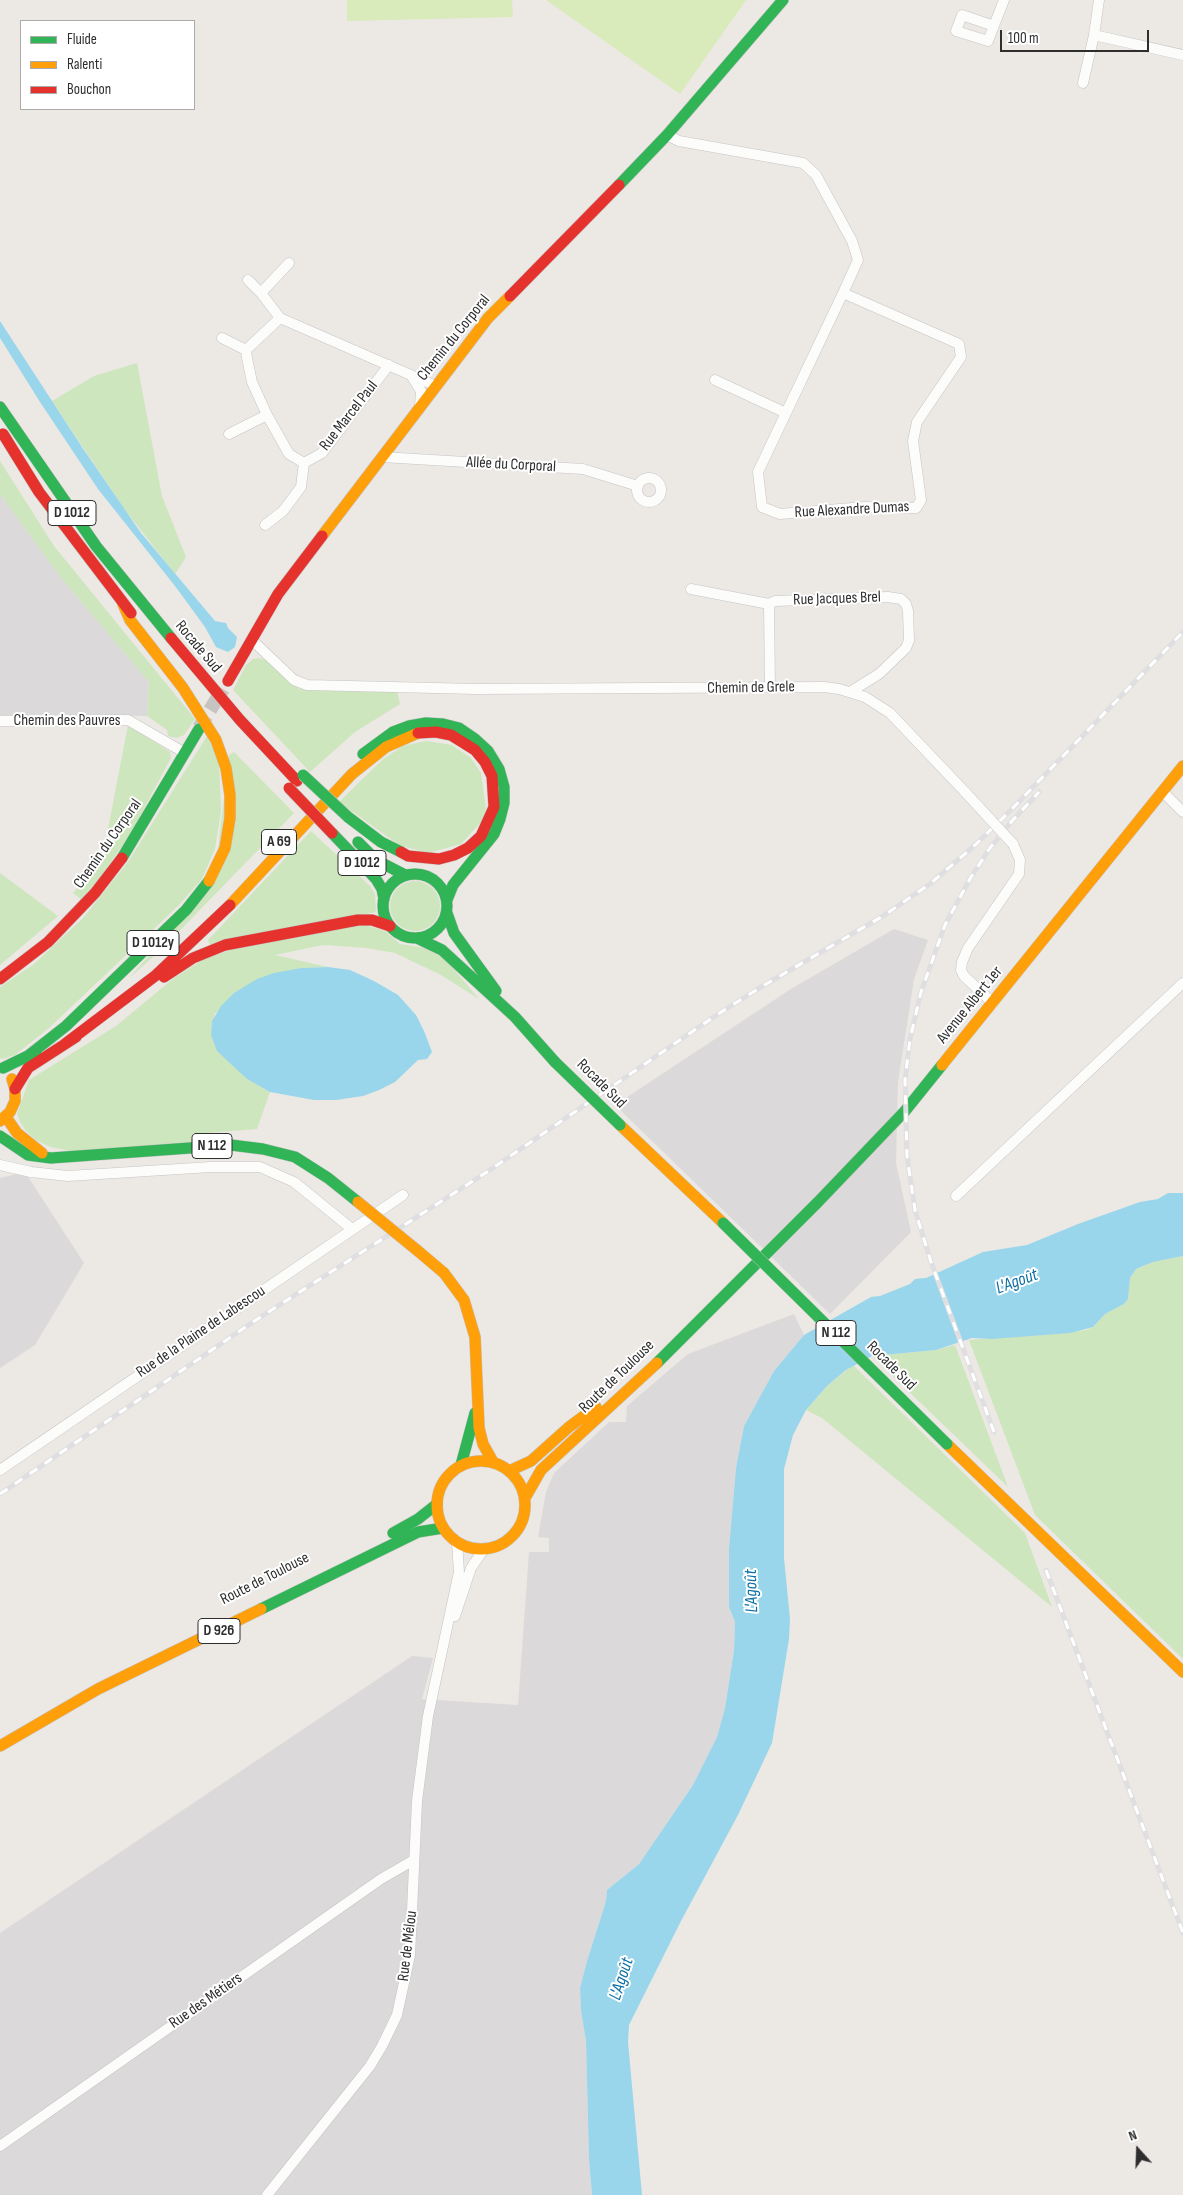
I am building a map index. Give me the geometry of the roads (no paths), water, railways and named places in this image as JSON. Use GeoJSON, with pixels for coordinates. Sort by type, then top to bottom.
{"type":"FeatureCollection","features":[{"type":"Feature","properties":{"kind":"main road","name":"Chemin du Corporal"},"geometry":{"type":"LineString","coordinates":[[228,681],[278,594],[488,318],[547,260],[667,135],[783,0]]}},
{"type":"Feature","properties":{"kind":"main road","name":"Rocade Sud"},"geometry":{"type":"LineString","coordinates":[[0,408],[101,553],[171,640],[240,720],[296,781],[376,860],[405,876]]}},
{"type":"Feature","properties":{"kind":"main road","name":"Rocade Sud"},"geometry":{"type":"LineString","coordinates":[[0,429],[39,492],[123,604],[202,696]]}},
{"type":"Feature","properties":{"kind":"main road","name":"D 1012y"},"geometry":{"type":"LineString","coordinates":[[24,1059],[66,1026],[186,910],[209,881],[225,848],[230,818],[230,795],[226,768],[216,740],[182,688],[130,620],[123,604]]}},
{"type":"Feature","properties":{"kind":"main road","name":"A 69"},"geometry":{"type":"LineString","coordinates":[[24,1059],[64,1036],[113,1002],[148,973],[254,869],[340,776],[381,739],[409,726],[426,723],[460,728],[488,751],[499,769],[504,787],[504,803],[494,834],[457,879],[447,900]]}},
{"type":"Feature","properties":{"kind":"main road","name":"Chemin du Corporal"},"geometry":{"type":"LineString","coordinates":[[0,979],[48,942],[96,893],[146,822],[199,729]]}},
{"type":"Feature","properties":{"kind":"main road","name":"A 69"},"geometry":{"type":"LineString","coordinates":[[65,1044],[168,965],[238,897],[352,774],[386,747],[418,733],[436,732],[451,735],[475,750],[485,762],[492,776],[494,807],[488,823],[481,836],[468,848],[454,855],[439,859],[408,856],[381,842],[344,828]]}},
{"type":"Feature","properties":{"kind":"main road","name":"Rocade Sud"},"geometry":{"type":"LineString","coordinates":[[242,739],[296,781]]}},
{"type":"Feature","properties":{"kind":"main road","name":"Avenue Albert 1er"},"geometry":{"type":"LineString","coordinates":[[768,1251],[905,1110],[1183,766]]}},
{"type":"Feature","properties":{"kind":"main road","name":"Rocade Sud"},"geometry":{"type":"LineString","coordinates":[[344,828],[376,879],[384,899]]}},
{"type":"Feature","properties":{"kind":"main road"},"geometry":{"type":"LineString","coordinates":[[51,1158],[33,1147],[3,1119],[13,1106],[15,1089],[28,1068],[121,1009],[179,966],[208,951],[257,938],[358,920],[372,920],[390,926],[398,933],[407,937],[425,937],[439,928],[447,913],[447,900],[443,890],[432,879],[416,874],[396,880],[388,889],[384,899],[383,908],[390,926]]}},
{"type":"Feature","properties":{"kind":"main road","name":"Rocade Sud"},"geometry":{"type":"LineString","coordinates":[[447,913],[454,933],[515,1017]]}},
{"type":"Feature","properties":{"kind":"main road","name":"Rocade Sud"},"geometry":{"type":"LineString","coordinates":[[417,938],[427,941],[442,950],[515,1017],[556,1062],[620,1126],[723,1223],[947,1444],[1183,1672]]}},
{"type":"Feature","properties":{"kind":"main road"},"geometry":{"type":"LineString","coordinates":[[15,1089],[11,1077],[2,1067],[24,1059]]}},
{"type":"Feature","properties":{"kind":"main road","name":"N 112"},"geometry":{"type":"LineString","coordinates":[[0,1136],[28,1155],[51,1158],[231,1145],[263,1148],[295,1157],[328,1178],[444,1274],[464,1300],[475,1337],[477,1406],[483,1444],[493,1462]]}},
{"type":"Feature","properties":{"kind":"main road","name":"Route de Toulouse"},"geometry":{"type":"LineString","coordinates":[[524,1498],[541,1470],[638,1382],[768,1251]]}},
{"type":"Feature","properties":{"kind":"main road","name":"Route de Toulouse"},"geometry":{"type":"LineString","coordinates":[[509,1471],[531,1461],[632,1376],[672,1346]]}},
{"type":"Feature","properties":{"kind":"main road","name":"N 112"},"geometry":{"type":"LineString","coordinates":[[461,1465],[477,1406]]}},
{"type":"Feature","properties":{"kind":"main road"},"geometry":{"type":"LineString","coordinates":[[482,1461],[493,1462],[509,1471],[521,1487],[524,1498],[523,1519],[514,1534],[495,1546],[484,1549],[457,1542],[443,1528],[438,1516],[437,1504],[440,1489],[445,1479],[461,1465],[482,1461]]}},
{"type":"Feature","properties":{"kind":"main road","name":"Route de Toulouse"},"geometry":{"type":"LineString","coordinates":[[0,1734],[28,1716],[121,1665],[242,1610],[368,1546],[418,1519],[437,1504]]}},
{"type":"Feature","properties":{"kind":"main road","name":"D 926"},"geometry":{"type":"LineString","coordinates":[[0,1746],[82,1698],[140,1668],[418,1532],[443,1528]]}},
{"type":"Feature","properties":{"kind":"street"},"geometry":{"type":"LineString","coordinates":[[994,26],[1004,0]]}},
{"type":"Feature","properties":{"kind":"street"},"geometry":{"type":"LineString","coordinates":[[1082,83],[1094,35],[1099,0]]}},
{"type":"Feature","properties":{"kind":"street"},"geometry":{"type":"LineString","coordinates":[[1094,35],[1183,55]]}},
{"type":"Feature","properties":{"kind":"street","name":"Rue Alexandre Dumas"},"geometry":{"type":"LineString","coordinates":[[667,135],[679,141],[803,163],[816,176],[852,241],[858,260],[758,472],[762,507],[780,514],[864,507],[916,508],[922,500],[913,441],[917,422],[961,357],[959,344],[843,293]]}},
{"type":"Feature","properties":{"kind":"street"},"geometry":{"type":"LineString","coordinates":[[261,293],[289,263]]}},
{"type":"Feature","properties":{"kind":"street"},"geometry":{"type":"LineString","coordinates":[[248,280],[261,293],[280,318],[436,386]]}},
{"type":"Feature","properties":{"kind":"street"},"geometry":{"type":"LineString","coordinates":[[222,338],[246,350],[280,318]]}},
{"type":"Feature","properties":{"kind":"street","name":"Rue Marcel Paul"},"geometry":{"type":"LineString","coordinates":[[246,350],[252,382],[267,415],[289,454],[304,463]]}},
{"type":"Feature","properties":{"kind":"street","name":"Rue Marcel Paul"},"geometry":{"type":"LineString","coordinates":[[304,463],[322,453],[389,365]]}},
{"type":"Feature","properties":{"kind":"street"},"geometry":{"type":"LineString","coordinates":[[410,374],[421,390],[420,408]]}},
{"type":"Feature","properties":{"kind":"street"},"geometry":{"type":"LineString","coordinates":[[715,380],[786,413]]}},
{"type":"Feature","properties":{"kind":"street"},"geometry":{"type":"LineString","coordinates":[[229,434],[267,415]]}},
{"type":"Feature","properties":{"kind":"street","name":"Allée du Corporal"},"geometry":{"type":"LineString","coordinates":[[382,457],[583,469],[638,486]]}},
{"type":"Feature","properties":{"kind":"street","name":"Rue Marcel Paul"},"geometry":{"type":"LineString","coordinates":[[265,525],[283,511],[301,486],[304,463]]}},
{"type":"Feature","properties":{"kind":"street","name":"Rue Jacques Brel"},"geometry":{"type":"LineString","coordinates":[[691,589],[769,604],[775,601],[888,597],[901,600],[906,604],[909,640],[906,648],[879,674],[850,692]]}},
{"type":"Feature","properties":{"kind":"street"},"geometry":{"type":"LineString","coordinates":[[769,604],[770,688]]}},
{"type":"Feature","properties":{"kind":"street","name":"Chemin de Grele"},"geometry":{"type":"LineString","coordinates":[[252,640],[294,680],[307,685],[469,689],[824,687],[850,692],[865,698],[890,713],[1013,844],[1020,860],[1019,874],[968,948],[961,970],[969,982],[993,1002]]}},
{"type":"Feature","properties":{"kind":"street","name":"Chemin des Pauvres"},"geometry":{"type":"LineString","coordinates":[[0,720],[128,720],[185,753]]}},
{"type":"Feature","properties":{"kind":"street"},"geometry":{"type":"LineString","coordinates":[[1163,792],[1183,812]]}},
{"type":"Feature","properties":{"kind":"street"},"geometry":{"type":"LineString","coordinates":[[956,1196],[1183,983]]}},
{"type":"Feature","properties":{"kind":"street"},"geometry":{"type":"LineString","coordinates":[[0,1165],[31,1172],[68,1176],[212,1167],[260,1168],[294,1182],[352,1229]]}},
{"type":"Feature","properties":{"kind":"street","name":"Rue de la Plaine de Labescou"},"geometry":{"type":"LineString","coordinates":[[0,1470],[403,1195]]}},
{"type":"Feature","properties":{"kind":"street","name":"Rue de Mélou"},"geometry":{"type":"LineString","coordinates":[[267,2195],[370,2066],[397,2015],[410,1955],[417,1801],[428,1716],[460,1566],[457,1542]]}},
{"type":"Feature","properties":{"kind":"street","name":"Rue de Mélou"},"geometry":{"type":"LineString","coordinates":[[442,1655],[472,1568],[484,1549]]}},
{"type":"Feature","properties":{"kind":"street","name":"Rue des Métiers"},"geometry":{"type":"LineString","coordinates":[[0,2146],[389,1874],[414,1860]]}},
{"type":"Feature","properties":{"kind":"water"},"geometry":{"type":"Polygon","coordinates":[[[0,321],[82,447],[141,533],[215,621],[226,623],[228,628],[237,637],[235,647],[228,652],[216,647],[205,627],[175,586],[98,489],[0,338],[0,321]]]}},
{"type":"Feature","properties":{"kind":"water"},"geometry":{"type":"Polygon","coordinates":[[[328,967],[350,970],[398,995],[416,1015],[424,1031],[432,1052],[427,1059],[418,1060],[395,1082],[363,1096],[336,1100],[314,1100],[270,1092],[247,1079],[217,1051],[211,1035],[212,1021],[221,1006],[234,993],[257,979],[274,973],[301,968],[328,967]]]}},
{"type":"Feature","properties":{"kind":"water","name":"L'Agoût"},"geometry":{"type":"Polygon","coordinates":[[[1168,1193],[1183,1193],[1183,1256],[1153,1262],[1136,1269],[1130,1278],[1128,1299],[1124,1304],[1105,1314],[1093,1327],[1070,1333],[992,1339],[972,1338],[936,1350],[872,1356],[846,1370],[827,1386],[806,1410],[793,1435],[784,1469],[784,1558],[790,1619],[789,1639],[772,1743],[738,1815],[681,1921],[629,2025],[628,2042],[642,2195],[592,2195],[589,2160],[586,2041],[581,2011],[580,1988],[606,1901],[607,1890],[639,1864],[693,1785],[717,1737],[725,1708],[734,1650],[735,1622],[729,1607],[729,1548],[736,1468],[744,1426],[774,1371],[804,1335],[871,1297],[880,1296],[910,1284],[915,1279],[926,1278],[983,1252],[1027,1245],[1140,1202],[1158,1199],[1168,1193]]]}},
{"type":"Feature","properties":{"kind":"tunnel"},"geometry":{"type":"LineString","coordinates":[[199,728],[223,689]]}},
{"type":"Feature","properties":{"kind":"railway"},"geometry":{"type":"LineString","coordinates":[[0,1494],[256,1320],[487,1172],[715,1016],[883,916],[930,884],[1007,814],[1183,632]]}},
{"type":"Feature","properties":{"kind":"railway"},"geometry":{"type":"LineString","coordinates":[[994,1432],[931,1262],[915,1210],[907,1156],[905,1080],[910,1039],[921,992],[945,925],[971,877],[990,848],[1039,792]]}},
{"type":"Feature","properties":{"kind":"railway"},"geometry":{"type":"LineString","coordinates":[[1046,1570],[1183,1933]]}}]}
